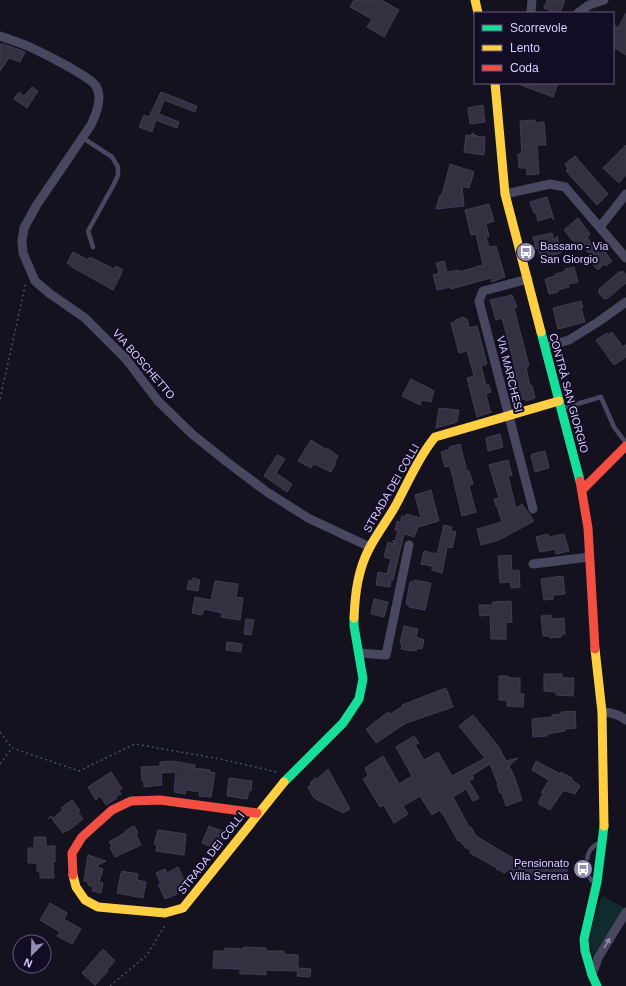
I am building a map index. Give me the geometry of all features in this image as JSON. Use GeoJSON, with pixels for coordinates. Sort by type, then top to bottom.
{"type":"FeatureCollection","features":[{"type":"Feature","properties":{"kind":"street"},"geometry":{"type":"LineString","coordinates":[[475,0],[478,12]]}},
{"type":"Feature","properties":{"kind":"street"},"geometry":{"type":"LineString","coordinates":[[532,0],[532,12]]}},
{"type":"Feature","properties":{"kind":"street"},"geometry":{"type":"LineString","coordinates":[[579,12],[589,5],[604,0]]}},
{"type":"Feature","properties":{"kind":"street","name":"VIA BOSCHETTO"},"geometry":{"type":"LineString","coordinates":[[0,36],[31,48],[84,76],[96,86],[99,96],[98,110],[91,125],[36,206],[24,228],[22,240],[23,253],[35,281],[49,293],[85,318],[108,340],[126,359],[158,401],[192,434],[267,492],[308,518],[370,547]]}},
{"type":"Feature","properties":{"kind":"street","name":"CONTRÀ SAN GIORGIO"},"geometry":{"type":"LineString","coordinates":[[495,84],[506,194],[582,490],[588,528],[595,655],[602,712],[605,819],[597,882],[584,939],[585,951],[597,986]]}},
{"type":"Feature","properties":{"kind":"street"},"geometry":{"type":"LineString","coordinates":[[506,194],[550,184],[565,187],[626,258]]}},
{"type":"Feature","properties":{"kind":"street"},"geometry":{"type":"LineString","coordinates":[[600,227],[626,194]]}},
{"type":"Feature","properties":{"kind":"street","name":"VIA MARCHESI"},"geometry":{"type":"LineString","coordinates":[[528,279],[483,291],[479,301],[533,509]]}},
{"type":"Feature","properties":{"kind":"street"},"geometry":{"type":"LineString","coordinates":[[545,347],[569,340],[626,302]]}},
{"type":"Feature","properties":{"kind":"street","name":"STRADA DEI COLLI"},"geometry":{"type":"LineString","coordinates":[[257,813],[192,806],[160,800],[131,801],[112,810],[82,837],[72,853],[72,870],[76,887],[85,900],[98,907],[165,913],[183,908],[257,813],[289,775],[322,745],[343,723],[359,699],[363,679],[354,626],[355,595],[360,571],[370,547],[396,505],[425,450],[435,437],[508,416],[560,405]]}},
{"type":"Feature","properties":{"kind":"street"},"geometry":{"type":"LineString","coordinates":[[582,490],[626,444]]}},
{"type":"Feature","properties":{"kind":"street"},"geometry":{"type":"LineString","coordinates":[[359,653],[386,655],[409,545]]}},
{"type":"Feature","properties":{"kind":"street"},"geometry":{"type":"LineString","coordinates":[[533,564],[589,557]]}},
{"type":"Feature","properties":{"kind":"street"},"geometry":{"type":"LineString","coordinates":[[602,712],[607,712],[622,717],[626,720]]}},
{"type":"Feature","properties":{"kind":"street"},"geometry":{"type":"LineString","coordinates":[[592,975],[598,958],[626,912]]}},
{"type":"Feature","properties":{"kind":"lane"},"geometry":{"type":"LineString","coordinates":[[83,138],[112,157],[118,167],[118,175],[114,184],[88,231],[93,248]]}},
{"type":"Feature","properties":{"kind":"lane"},"geometry":{"type":"LineString","coordinates":[[560,405],[601,397],[614,428],[626,444]]}},
{"type":"Feature","properties":{"kind":"lane"},"geometry":{"type":"LineString","coordinates":[[597,882],[592,880],[585,871],[588,852],[597,844],[603,842]]}},
{"type":"Feature","properties":{"kind":"path"},"geometry":{"type":"LineString","coordinates":[[0,399],[29,268]]}},
{"type":"Feature","properties":{"kind":"path"},"geometry":{"type":"LineString","coordinates":[[0,732],[12,748],[79,771],[135,744],[220,759],[289,775]]}},
{"type":"Feature","properties":{"kind":"path"},"geometry":{"type":"LineString","coordinates":[[0,764],[12,748]]}},
{"type":"Feature","properties":{"kind":"path"},"geometry":{"type":"LineString","coordinates":[[110,986],[147,955],[167,923]]}},
{"type":"Feature","properties":{"kind":"green space"},"geometry":{"type":"Polygon","coordinates":[[[602,896],[625,908],[596,955],[593,955],[590,940],[592,926],[602,896]]]}},
{"type":"Feature","properties":{"kind":"building"},"geometry":{"type":"Polygon","coordinates":[[[354,0],[381,0],[399,10],[384,37],[367,27],[372,19],[350,7],[354,0]]]}},
{"type":"Feature","properties":{"kind":"building"},"geometry":{"type":"Polygon","coordinates":[[[547,0],[565,0],[560,12],[553,12],[544,8],[547,0]]]}},
{"type":"Feature","properties":{"kind":"building"},"geometry":{"type":"Polygon","coordinates":[[[626,13],[626,55],[614,48],[614,25],[618,28],[626,13]]]}},
{"type":"Feature","properties":{"kind":"building"},"geometry":{"type":"Polygon","coordinates":[[[0,44],[4,44],[25,52],[20,62],[9,58],[0,71],[0,44]]]}},
{"type":"Feature","properties":{"kind":"building"},"geometry":{"type":"Polygon","coordinates":[[[519,84],[558,84],[553,97],[519,84]]]}},
{"type":"Feature","properties":{"kind":"building"},"geometry":{"type":"Polygon","coordinates":[[[32,87],[38,91],[27,108],[14,99],[19,92],[24,96],[32,87]]]}},
{"type":"Feature","properties":{"kind":"building"},"geometry":{"type":"Polygon","coordinates":[[[161,92],[197,106],[195,112],[164,100],[159,114],[179,122],[177,128],[156,120],[152,132],[139,127],[144,115],[149,117],[161,92]]]}},
{"type":"Feature","properties":{"kind":"building"},"geometry":{"type":"Polygon","coordinates":[[[483,105],[485,122],[470,124],[468,108],[483,105]]]}},
{"type":"Feature","properties":{"kind":"building"},"geometry":{"type":"Polygon","coordinates":[[[535,120],[535,123],[544,122],[546,145],[537,145],[539,174],[527,175],[526,168],[519,168],[518,154],[522,154],[520,121],[535,120]]]}},
{"type":"Feature","properties":{"kind":"building"},"geometry":{"type":"Polygon","coordinates":[[[466,135],[485,137],[484,155],[464,152],[466,135]]]}},
{"type":"Feature","properties":{"kind":"building"},"geometry":{"type":"Polygon","coordinates":[[[626,145],[626,175],[619,183],[603,168],[626,145]]]}},
{"type":"Feature","properties":{"kind":"building"},"geometry":{"type":"Polygon","coordinates":[[[575,156],[608,194],[597,205],[566,171],[568,169],[565,164],[575,156]]]}},
{"type":"Feature","properties":{"kind":"building"},"geometry":{"type":"Polygon","coordinates":[[[450,164],[474,172],[469,188],[462,186],[464,206],[436,209],[440,195],[442,195],[450,164]]]}},
{"type":"Feature","properties":{"kind":"building"},"geometry":{"type":"Polygon","coordinates":[[[547,197],[554,220],[552,217],[538,221],[536,213],[534,213],[530,202],[547,197]]]}},
{"type":"Feature","properties":{"kind":"building"},"geometry":{"type":"Polygon","coordinates":[[[489,204],[494,221],[486,224],[489,236],[486,237],[489,247],[496,246],[505,277],[492,282],[491,278],[451,289],[451,287],[437,290],[433,275],[439,273],[436,263],[444,261],[447,272],[459,270],[459,272],[483,265],[476,234],[471,235],[465,210],[489,204]]]}},
{"type":"Feature","properties":{"kind":"building"},"geometry":{"type":"Polygon","coordinates":[[[578,218],[590,234],[587,237],[595,248],[599,244],[612,261],[606,266],[604,264],[598,270],[590,261],[593,258],[580,243],[577,246],[564,230],[578,218]]]}},
{"type":"Feature","properties":{"kind":"building"},"geometry":{"type":"Polygon","coordinates":[[[552,233],[554,240],[557,236],[561,253],[541,258],[538,248],[536,249],[533,237],[552,233]]]}},
{"type":"Feature","properties":{"kind":"building"},"geometry":{"type":"Polygon","coordinates":[[[73,252],[88,260],[90,257],[114,269],[116,266],[123,270],[113,290],[70,266],[67,263],[73,252]]]}},
{"type":"Feature","properties":{"kind":"building"},"geometry":{"type":"Polygon","coordinates":[[[574,267],[578,282],[568,284],[569,287],[549,294],[545,279],[566,271],[565,269],[574,267]]]}},
{"type":"Feature","properties":{"kind":"building"},"geometry":{"type":"Polygon","coordinates":[[[620,271],[621,273],[623,271],[626,275],[626,283],[607,299],[604,299],[598,292],[600,291],[599,289],[620,271]]]}},
{"type":"Feature","properties":{"kind":"building"},"geometry":{"type":"Polygon","coordinates":[[[512,295],[517,307],[514,308],[529,366],[526,367],[530,386],[532,385],[535,398],[526,401],[525,399],[514,401],[510,379],[517,377],[502,318],[496,320],[490,300],[512,295]]]}},
{"type":"Feature","properties":{"kind":"building"},"geometry":{"type":"Polygon","coordinates":[[[581,301],[583,308],[581,308],[585,322],[558,329],[553,308],[581,301]]]}},
{"type":"Feature","properties":{"kind":"building"},"geometry":{"type":"Polygon","coordinates":[[[464,317],[467,319],[469,328],[477,326],[487,364],[481,366],[486,385],[489,385],[491,392],[486,393],[490,411],[492,412],[477,417],[467,378],[474,376],[467,351],[459,353],[451,323],[464,317]]]}},
{"type":"Feature","properties":{"kind":"building"},"geometry":{"type":"Polygon","coordinates":[[[612,332],[623,347],[626,344],[626,357],[614,365],[596,340],[607,333],[608,335],[612,332]]]}},
{"type":"Feature","properties":{"kind":"building"},"geometry":{"type":"Polygon","coordinates":[[[411,379],[434,391],[431,402],[422,400],[420,405],[402,396],[411,379]]]}},
{"type":"Feature","properties":{"kind":"building"},"geometry":{"type":"Polygon","coordinates":[[[439,408],[459,410],[457,422],[436,428],[439,408]]]}},
{"type":"Feature","properties":{"kind":"building"},"geometry":{"type":"Polygon","coordinates":[[[500,434],[503,447],[488,451],[486,438],[500,434]]]}},
{"type":"Feature","properties":{"kind":"building"},"geometry":{"type":"Polygon","coordinates":[[[311,440],[327,450],[327,448],[338,456],[331,472],[314,464],[311,468],[298,461],[311,440]]]}},
{"type":"Feature","properties":{"kind":"building"},"geometry":{"type":"Polygon","coordinates":[[[460,444],[467,471],[469,471],[473,484],[469,486],[476,512],[462,516],[450,466],[445,467],[441,452],[450,449],[449,447],[460,444]]]}},
{"type":"Feature","properties":{"kind":"building"},"geometry":{"type":"Polygon","coordinates":[[[545,451],[549,468],[535,472],[531,456],[532,454],[545,451]]]}},
{"type":"Feature","properties":{"kind":"building"},"geometry":{"type":"Polygon","coordinates":[[[277,455],[285,459],[276,473],[292,484],[287,492],[264,476],[277,455]]]}},
{"type":"Feature","properties":{"kind":"building"},"geometry":{"type":"Polygon","coordinates":[[[508,460],[512,475],[508,476],[516,508],[522,504],[534,521],[499,540],[481,545],[477,529],[502,522],[494,499],[499,498],[489,465],[508,460]]]}},
{"type":"Feature","properties":{"kind":"building"},"geometry":{"type":"Polygon","coordinates":[[[431,490],[439,521],[418,527],[414,537],[404,534],[390,587],[376,585],[378,572],[387,574],[391,559],[384,557],[388,542],[394,544],[398,531],[395,530],[397,521],[400,522],[402,516],[405,517],[406,514],[421,518],[415,495],[431,490]]]}},
{"type":"Feature","properties":{"kind":"building"},"geometry":{"type":"Polygon","coordinates":[[[444,525],[452,527],[451,531],[456,532],[452,548],[447,547],[442,573],[432,570],[432,566],[421,564],[424,551],[437,554],[444,525]]]}},
{"type":"Feature","properties":{"kind":"building"},"geometry":{"type":"Polygon","coordinates":[[[548,534],[549,537],[564,534],[569,551],[556,554],[555,549],[540,552],[536,537],[548,534]]]}},
{"type":"Feature","properties":{"kind":"building"},"geometry":{"type":"Polygon","coordinates":[[[511,555],[512,571],[519,570],[520,587],[511,588],[510,582],[500,583],[498,556],[511,555]]]}},
{"type":"Feature","properties":{"kind":"building"},"geometry":{"type":"Polygon","coordinates":[[[563,576],[565,594],[553,595],[553,599],[544,600],[541,579],[563,576]]]}},
{"type":"Feature","properties":{"kind":"building"},"geometry":{"type":"Polygon","coordinates":[[[193,578],[200,580],[198,591],[187,589],[189,580],[193,581],[193,578]]]}},
{"type":"Feature","properties":{"kind":"building"},"geometry":{"type":"Polygon","coordinates":[[[414,580],[431,583],[425,610],[409,607],[409,605],[406,604],[410,582],[414,582],[414,580]]]}},
{"type":"Feature","properties":{"kind":"building"},"geometry":{"type":"Polygon","coordinates":[[[215,581],[238,584],[236,597],[243,598],[240,620],[221,617],[222,613],[204,609],[202,615],[192,613],[195,597],[211,600],[215,581]]]}},
{"type":"Feature","properties":{"kind":"building"},"geometry":{"type":"Polygon","coordinates":[[[374,599],[388,602],[384,617],[371,614],[374,599]]]}},
{"type":"Feature","properties":{"kind":"building"},"geometry":{"type":"Polygon","coordinates":[[[511,601],[512,622],[506,623],[506,639],[491,639],[490,615],[480,616],[479,605],[493,605],[493,602],[511,601]]]}},
{"type":"Feature","properties":{"kind":"building"},"geometry":{"type":"Polygon","coordinates":[[[551,615],[551,619],[564,618],[565,634],[561,635],[561,637],[550,638],[549,636],[543,636],[541,616],[551,615]]]}},
{"type":"Feature","properties":{"kind":"building"},"geometry":{"type":"Polygon","coordinates":[[[246,619],[254,620],[251,635],[244,634],[246,619]]]}},
{"type":"Feature","properties":{"kind":"building"},"geometry":{"type":"Polygon","coordinates":[[[404,626],[418,629],[416,637],[424,640],[422,649],[417,648],[416,651],[412,651],[401,649],[402,643],[400,643],[404,626]]]}},
{"type":"Feature","properties":{"kind":"building"},"geometry":{"type":"Polygon","coordinates":[[[227,642],[242,644],[241,652],[226,650],[227,642]]]}},
{"type":"Feature","properties":{"kind":"building"},"geometry":{"type":"Polygon","coordinates":[[[544,674],[562,674],[562,678],[574,678],[573,696],[556,695],[556,692],[544,691],[544,674]]]}},
{"type":"Feature","properties":{"kind":"building"},"geometry":{"type":"Polygon","coordinates":[[[499,676],[520,678],[520,694],[524,694],[523,707],[507,706],[507,700],[499,700],[499,676]]]}},
{"type":"Feature","properties":{"kind":"building"},"geometry":{"type":"Polygon","coordinates":[[[446,688],[453,707],[406,723],[376,743],[366,729],[388,712],[390,714],[403,706],[402,705],[446,688]]]}},
{"type":"Feature","properties":{"kind":"building"},"geometry":{"type":"Polygon","coordinates":[[[575,711],[576,728],[565,729],[565,731],[547,734],[547,736],[533,737],[532,719],[552,717],[552,715],[561,714],[561,712],[575,711]]]}},
{"type":"Feature","properties":{"kind":"building"},"geometry":{"type":"Polygon","coordinates":[[[473,715],[498,746],[506,761],[518,758],[509,766],[515,778],[522,800],[506,806],[490,764],[472,775],[474,778],[469,781],[479,798],[473,801],[466,789],[453,797],[468,825],[470,828],[471,827],[476,836],[516,860],[567,862],[567,878],[520,878],[520,876],[506,871],[505,873],[496,869],[497,868],[470,853],[471,851],[459,840],[458,841],[440,810],[432,815],[420,796],[403,806],[408,814],[394,823],[384,805],[380,807],[363,779],[368,776],[365,768],[383,756],[399,784],[412,776],[396,747],[414,736],[419,743],[415,745],[424,760],[438,752],[452,776],[485,758],[459,726],[473,715]]]}},
{"type":"Feature","properties":{"kind":"building"},"geometry":{"type":"Polygon","coordinates":[[[172,761],[195,765],[194,768],[210,770],[210,772],[215,773],[211,797],[199,796],[200,792],[186,790],[185,794],[174,792],[176,772],[161,773],[162,785],[144,787],[141,767],[160,766],[160,762],[172,761]]]}},
{"type":"Feature","properties":{"kind":"building"},"geometry":{"type":"Polygon","coordinates":[[[536,761],[560,774],[561,772],[572,778],[572,780],[580,786],[575,794],[566,790],[565,792],[563,791],[550,810],[539,804],[544,792],[541,793],[549,780],[532,770],[536,761]]]}},
{"type":"Feature","properties":{"kind":"building"},"geometry":{"type":"Polygon","coordinates":[[[328,769],[350,809],[343,813],[314,798],[308,787],[312,784],[310,783],[315,778],[317,779],[328,769]]]}},
{"type":"Feature","properties":{"kind":"building"},"geometry":{"type":"Polygon","coordinates":[[[111,772],[122,789],[119,791],[121,794],[116,796],[117,798],[106,805],[100,796],[96,800],[88,787],[111,772]]]}},
{"type":"Feature","properties":{"kind":"building"},"geometry":{"type":"Polygon","coordinates":[[[229,778],[252,781],[251,791],[249,790],[247,799],[227,796],[229,778]]]}},
{"type":"Feature","properties":{"kind":"building"},"geometry":{"type":"Polygon","coordinates":[[[72,800],[80,811],[78,812],[83,819],[68,831],[67,830],[63,833],[52,819],[63,810],[61,808],[72,800]]]}},
{"type":"Feature","properties":{"kind":"building"},"geometry":{"type":"Polygon","coordinates":[[[134,826],[138,833],[136,834],[141,845],[115,857],[110,848],[112,847],[109,842],[134,826]]]}},
{"type":"Feature","properties":{"kind":"building"},"geometry":{"type":"Polygon","coordinates":[[[209,826],[225,832],[218,849],[202,843],[209,826]]]}},
{"type":"Feature","properties":{"kind":"building"},"geometry":{"type":"Polygon","coordinates":[[[158,830],[186,834],[184,855],[156,851],[157,845],[154,844],[158,830]]]}},
{"type":"Feature","properties":{"kind":"building"},"geometry":{"type":"Polygon","coordinates":[[[34,837],[46,837],[46,846],[55,846],[55,862],[53,862],[54,878],[40,878],[40,871],[37,871],[37,863],[28,863],[28,848],[34,848],[34,837]]]}},
{"type":"Feature","properties":{"kind":"building"},"geometry":{"type":"Polygon","coordinates":[[[88,855],[106,861],[96,866],[103,869],[99,882],[103,883],[101,893],[92,891],[93,887],[88,885],[88,882],[84,881],[88,855]]]}},
{"type":"Feature","properties":{"kind":"building"},"geometry":{"type":"Polygon","coordinates":[[[178,867],[187,886],[176,891],[177,894],[165,899],[158,884],[161,884],[156,873],[165,869],[167,873],[178,867]]]}},
{"type":"Feature","properties":{"kind":"building"},"geometry":{"type":"Polygon","coordinates":[[[122,871],[138,874],[137,880],[146,882],[143,898],[117,893],[121,873],[124,874],[122,871]]]}},
{"type":"Feature","properties":{"kind":"building"},"geometry":{"type":"Polygon","coordinates":[[[50,903],[67,913],[64,919],[81,929],[72,944],[57,936],[60,932],[40,920],[50,903]]]}},
{"type":"Feature","properties":{"kind":"building"},"geometry":{"type":"Polygon","coordinates":[[[244,947],[266,948],[266,951],[284,951],[284,954],[298,955],[298,968],[311,969],[310,977],[297,976],[298,971],[266,970],[266,975],[240,974],[240,969],[213,968],[214,951],[225,951],[225,948],[243,949],[244,947]]]}},
{"type":"Feature","properties":{"kind":"building"},"geometry":{"type":"Polygon","coordinates":[[[103,949],[115,961],[95,985],[82,973],[103,949]]]}},
{"type":"Feature","properties":{"kind":"traffic: fast"},"geometry":{"type":"LineString","coordinates":[[541,332],[580,481]]}},
{"type":"Feature","properties":{"kind":"traffic: fast"},"geometry":{"type":"LineString","coordinates":[[284,782],[343,723],[359,699],[363,679],[354,618]]}},
{"type":"Feature","properties":{"kind":"traffic: fast"},"geometry":{"type":"LineString","coordinates":[[597,986],[585,951],[584,939],[597,882],[604,826]]}},
{"type":"Feature","properties":{"kind":"traffic: slow"},"geometry":{"type":"LineString","coordinates":[[475,0],[478,12]]}},
{"type":"Feature","properties":{"kind":"traffic: slow"},"geometry":{"type":"LineString","coordinates":[[495,84],[505,194],[541,332]]}},
{"type":"Feature","properties":{"kind":"traffic: slow"},"geometry":{"type":"LineString","coordinates":[[354,618],[358,581],[366,555],[373,541],[394,509],[419,461],[435,437],[559,401]]}},
{"type":"Feature","properties":{"kind":"traffic: slow"},"geometry":{"type":"LineString","coordinates":[[595,649],[602,712],[604,826]]}},
{"type":"Feature","properties":{"kind":"traffic: slow"},"geometry":{"type":"LineString","coordinates":[[73,875],[76,887],[85,900],[98,907],[165,913],[183,908],[284,782]]}},
{"type":"Feature","properties":{"kind":"traffic: jam"},"geometry":{"type":"LineString","coordinates":[[582,490],[626,446]]}},
{"type":"Feature","properties":{"kind":"traffic: jam"},"geometry":{"type":"LineString","coordinates":[[580,481],[588,528],[595,649]]}},
{"type":"Feature","properties":{"kind":"traffic: jam"},"geometry":{"type":"LineString","coordinates":[[73,875],[72,853],[82,837],[112,810],[131,801],[160,800],[257,813]]}},
{"type":"Feature","properties":{"kind":"place","name":"Bassano - Via San Giorgio"},"geometry":{"type":"Point","coordinates":[526,252]}},
{"type":"Feature","properties":{"kind":"place","name":"Pensionato Villa Serena"},"geometry":{"type":"Point","coordinates":[583,869]}}]}
